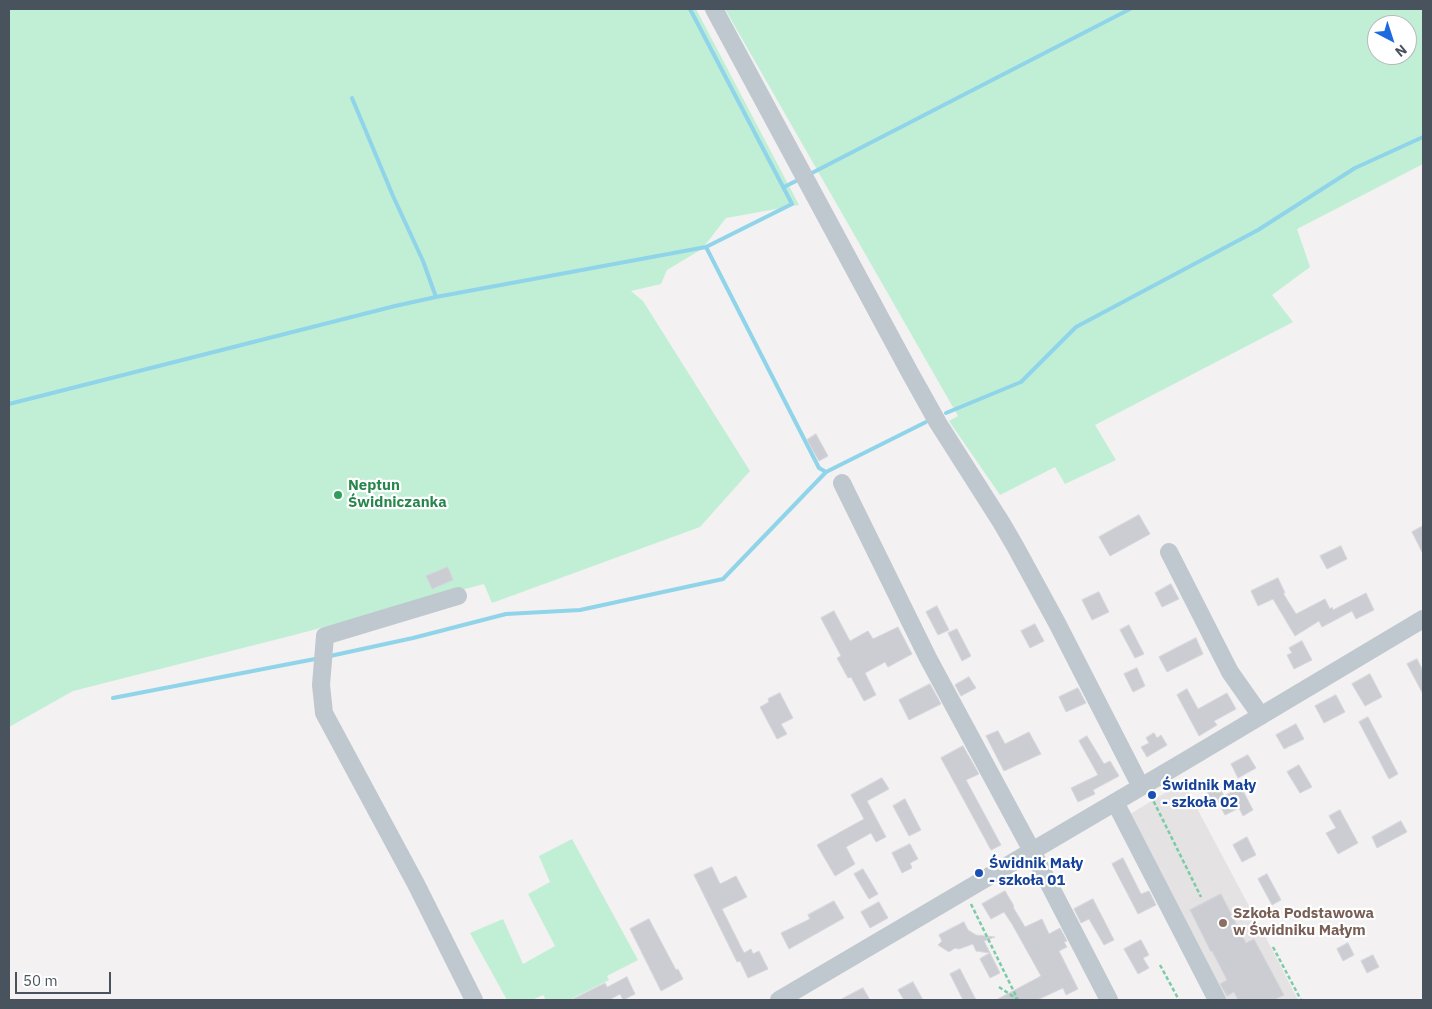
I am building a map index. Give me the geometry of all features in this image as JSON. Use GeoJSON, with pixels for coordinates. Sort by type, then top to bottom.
{"type":"FeatureCollection","features":[{"type":"Feature","properties":{"kind":"street"},"geometry":{"type":"LineString","coordinates":[[714,9],[852,268],[938,423],[1015,546],[1141,787]]}},
{"type":"Feature","properties":{"kind":"street"},"geometry":{"type":"LineString","coordinates":[[842,483],[928,658],[1032,851],[1109,1000]]}},
{"type":"Feature","properties":{"kind":"street"},"geometry":{"type":"LineString","coordinates":[[1169,552],[1230,672],[1261,716]]}},
{"type":"Feature","properties":{"kind":"street"},"geometry":{"type":"LineString","coordinates":[[458,596],[325,636],[321,684],[324,713],[416,884],[474,1000]]}},
{"type":"Feature","properties":{"kind":"street"},"geometry":{"type":"LineString","coordinates":[[779,1000],[1423,619]]}},
{"type":"Feature","properties":{"kind":"street"},"geometry":{"type":"LineString","coordinates":[[1115,802],[1217,1000]]}},
{"type":"Feature","properties":{"kind":"path"},"geometry":{"type":"LineString","coordinates":[[1158,794],[1153,800],[1201,897]]}},
{"type":"Feature","properties":{"kind":"path"},"geometry":{"type":"LineString","coordinates":[[971,904],[1018,1000]]}},
{"type":"Feature","properties":{"kind":"path"},"geometry":{"type":"LineString","coordinates":[[1273,947],[1301,1000]]}},
{"type":"Feature","properties":{"kind":"path"},"geometry":{"type":"LineString","coordinates":[[1160,965],[1180,1000]]}},
{"type":"Feature","properties":{"kind":"path"},"geometry":{"type":"LineString","coordinates":[[999,987],[1018,1000]]}},
{"type":"Feature","properties":{"kind":"shaded area"},"geometry":{"type":"Polygon","coordinates":[[[1183,782],[1298,1000],[1221,1000],[1127,816],[1183,782]]]}},
{"type":"Feature","properties":{"kind":"green space"},"geometry":{"type":"Polygon","coordinates":[[[9,9],[696,9],[799,205],[726,218],[702,249],[667,270],[661,284],[631,291],[643,301],[750,471],[700,527],[492,603],[484,584],[73,691],[9,727],[9,9]]]}},
{"type":"Feature","properties":{"kind":"green space"},"geometry":{"type":"Polygon","coordinates":[[[725,9],[1423,9],[1423,164],[1297,229],[1310,267],[1272,295],[1293,322],[1095,425],[1116,460],[1065,484],[1055,467],[1000,495],[949,421],[958,416],[725,9]]]}},
{"type":"Feature","properties":{"kind":"green space"},"geometry":{"type":"Polygon","coordinates":[[[572,839],[638,960],[607,976],[609,980],[569,1000],[546,1000],[543,995],[532,1000],[507,1000],[470,933],[503,919],[523,964],[555,946],[528,894],[550,882],[539,856],[572,839]]]}},
{"type":"Feature","properties":{"kind":"building"},"geometry":{"type":"Polygon","coordinates":[[[816,434],[828,456],[819,461],[807,440],[816,434]]]}},
{"type":"Feature","properties":{"kind":"building"},"geometry":{"type":"Polygon","coordinates":[[[1139,515],[1150,534],[1110,556],[1099,537],[1139,515]]]}},
{"type":"Feature","properties":{"kind":"building"},"geometry":{"type":"Polygon","coordinates":[[[1423,526],[1423,554],[1412,532],[1423,526]]]}},
{"type":"Feature","properties":{"kind":"building"},"geometry":{"type":"Polygon","coordinates":[[[1341,546],[1347,559],[1327,569],[1320,556],[1341,546]]]}},
{"type":"Feature","properties":{"kind":"building"},"geometry":{"type":"Polygon","coordinates":[[[448,567],[453,580],[432,589],[426,576],[448,567]]]}},
{"type":"Feature","properties":{"kind":"building"},"geometry":{"type":"Polygon","coordinates":[[[1278,578],[1285,593],[1283,593],[1296,614],[1325,599],[1330,609],[1332,607],[1333,610],[1366,593],[1374,610],[1356,619],[1352,611],[1322,627],[1319,621],[1295,636],[1273,599],[1258,606],[1251,591],[1278,578]]]}},
{"type":"Feature","properties":{"kind":"building"},"geometry":{"type":"Polygon","coordinates":[[[1171,584],[1179,599],[1162,607],[1155,593],[1171,584]]]}},
{"type":"Feature","properties":{"kind":"building"},"geometry":{"type":"Polygon","coordinates":[[[1099,592],[1109,612],[1092,620],[1082,600],[1099,592]]]}},
{"type":"Feature","properties":{"kind":"building"},"geometry":{"type":"Polygon","coordinates":[[[937,606],[949,630],[938,635],[926,612],[937,606]]]}},
{"type":"Feature","properties":{"kind":"building"},"geometry":{"type":"Polygon","coordinates":[[[834,611],[850,641],[868,631],[873,639],[898,627],[912,654],[888,667],[885,662],[865,673],[876,695],[864,701],[851,677],[848,678],[837,658],[841,656],[821,618],[834,611]]]}},
{"type":"Feature","properties":{"kind":"building"},"geometry":{"type":"Polygon","coordinates":[[[1035,624],[1044,641],[1030,648],[1021,631],[1035,624]]]}},
{"type":"Feature","properties":{"kind":"building"},"geometry":{"type":"Polygon","coordinates":[[[1129,625],[1144,654],[1135,658],[1120,630],[1129,625]]]}},
{"type":"Feature","properties":{"kind":"building"},"geometry":{"type":"Polygon","coordinates":[[[957,629],[971,656],[962,661],[948,633],[957,629]]]}},
{"type":"Feature","properties":{"kind":"building"},"geometry":{"type":"Polygon","coordinates":[[[1196,638],[1203,654],[1167,672],[1159,657],[1196,638]]]}},
{"type":"Feature","properties":{"kind":"building"},"geometry":{"type":"Polygon","coordinates":[[[1302,641],[1312,660],[1294,669],[1287,655],[1292,653],[1289,648],[1302,641]]]}},
{"type":"Feature","properties":{"kind":"building"},"geometry":{"type":"Polygon","coordinates":[[[1417,659],[1423,671],[1423,694],[1407,664],[1417,659]]]}},
{"type":"Feature","properties":{"kind":"building"},"geometry":{"type":"Polygon","coordinates":[[[1137,668],[1145,686],[1133,692],[1124,674],[1137,668]]]}},
{"type":"Feature","properties":{"kind":"building"},"geometry":{"type":"Polygon","coordinates":[[[1370,674],[1382,697],[1365,706],[1352,684],[1370,674]]]}},
{"type":"Feature","properties":{"kind":"building"},"geometry":{"type":"Polygon","coordinates":[[[969,677],[976,688],[961,696],[955,685],[969,677]]]}},
{"type":"Feature","properties":{"kind":"building"},"geometry":{"type":"Polygon","coordinates":[[[930,684],[941,704],[909,720],[899,700],[930,684]]]}},
{"type":"Feature","properties":{"kind":"building"},"geometry":{"type":"Polygon","coordinates":[[[1078,688],[1086,703],[1066,712],[1059,697],[1078,688]]]}},
{"type":"Feature","properties":{"kind":"building"},"geometry":{"type":"Polygon","coordinates":[[[1187,689],[1198,709],[1227,693],[1236,709],[1214,721],[1217,725],[1199,736],[1177,695],[1187,689]]]}},
{"type":"Feature","properties":{"kind":"building"},"geometry":{"type":"Polygon","coordinates":[[[780,693],[793,718],[781,724],[787,734],[777,739],[760,707],[769,702],[768,699],[780,693]]]}},
{"type":"Feature","properties":{"kind":"building"},"geometry":{"type":"Polygon","coordinates":[[[1336,695],[1345,712],[1324,723],[1315,706],[1336,695]]]}},
{"type":"Feature","properties":{"kind":"building"},"geometry":{"type":"Polygon","coordinates":[[[1368,717],[1398,774],[1389,779],[1359,722],[1368,717]]]}},
{"type":"Feature","properties":{"kind":"building"},"geometry":{"type":"Polygon","coordinates":[[[1296,724],[1304,739],[1284,749],[1276,735],[1296,724]]]}},
{"type":"Feature","properties":{"kind":"building"},"geometry":{"type":"Polygon","coordinates":[[[998,731],[1005,744],[1029,732],[1041,754],[1004,771],[986,736],[998,731]]]}},
{"type":"Feature","properties":{"kind":"building"},"geometry":{"type":"Polygon","coordinates":[[[1154,733],[1157,738],[1161,735],[1167,745],[1147,757],[1141,747],[1149,743],[1146,738],[1154,733]]]}},
{"type":"Feature","properties":{"kind":"building"},"geometry":{"type":"Polygon","coordinates":[[[1087,736],[1104,764],[1110,761],[1119,776],[1093,790],[1095,794],[1078,802],[1071,788],[1098,775],[1079,741],[1087,736]]]}},
{"type":"Feature","properties":{"kind":"building"},"geometry":{"type":"Polygon","coordinates":[[[963,746],[979,774],[966,780],[1001,845],[991,850],[941,758],[963,746]]]}},
{"type":"Feature","properties":{"kind":"building"},"geometry":{"type":"Polygon","coordinates":[[[1248,755],[1256,768],[1238,778],[1231,764],[1248,755]]]}},
{"type":"Feature","properties":{"kind":"building"},"geometry":{"type":"Polygon","coordinates":[[[1299,765],[1312,787],[1300,793],[1287,772],[1299,765]]]}},
{"type":"Feature","properties":{"kind":"building"},"geometry":{"type":"Polygon","coordinates":[[[882,778],[889,789],[867,801],[886,837],[876,842],[871,833],[846,847],[855,864],[835,876],[817,845],[864,819],[851,795],[882,778]]]}},
{"type":"Feature","properties":{"kind":"building"},"geometry":{"type":"Polygon","coordinates":[[[1219,786],[1224,796],[1241,787],[1253,810],[1243,816],[1239,808],[1225,815],[1217,800],[1213,802],[1207,792],[1219,786]]]}},
{"type":"Feature","properties":{"kind":"building"},"geometry":{"type":"Polygon","coordinates":[[[905,799],[921,830],[909,836],[893,806],[905,799]]]}},
{"type":"Feature","properties":{"kind":"building"},"geometry":{"type":"Polygon","coordinates":[[[1340,810],[1358,843],[1338,854],[1326,833],[1336,828],[1329,816],[1340,810]]]}},
{"type":"Feature","properties":{"kind":"building"},"geometry":{"type":"Polygon","coordinates":[[[1401,821],[1407,832],[1377,848],[1372,837],[1401,821]]]}},
{"type":"Feature","properties":{"kind":"building"},"geometry":{"type":"Polygon","coordinates":[[[1247,837],[1256,855],[1242,862],[1233,845],[1247,837]]]}},
{"type":"Feature","properties":{"kind":"building"},"geometry":{"type":"Polygon","coordinates":[[[910,844],[918,859],[910,863],[912,868],[902,873],[892,853],[910,844]]]}},
{"type":"Feature","properties":{"kind":"building"},"geometry":{"type":"Polygon","coordinates":[[[1123,858],[1141,894],[1149,891],[1156,905],[1138,914],[1112,864],[1123,858]]]}},
{"type":"Feature","properties":{"kind":"building"},"geometry":{"type":"Polygon","coordinates":[[[712,867],[720,884],[736,876],[747,897],[722,909],[744,953],[751,949],[753,954],[759,951],[768,969],[748,978],[740,961],[737,962],[694,875],[712,867]]]}},
{"type":"Feature","properties":{"kind":"building"},"geometry":{"type":"Polygon","coordinates":[[[863,869],[878,894],[869,899],[854,874],[863,869]]]}},
{"type":"Feature","properties":{"kind":"building"},"geometry":{"type":"Polygon","coordinates":[[[1267,874],[1281,900],[1272,905],[1258,879],[1267,874]]]}},
{"type":"Feature","properties":{"kind":"building"},"geometry":{"type":"Polygon","coordinates":[[[1005,891],[1025,927],[1042,919],[1049,934],[1060,928],[1067,941],[1064,942],[1067,947],[1059,951],[1078,989],[1066,995],[1063,988],[1037,1000],[996,1000],[1041,976],[1004,912],[991,919],[982,904],[1005,891]]]}},
{"type":"Feature","properties":{"kind":"building"},"geometry":{"type":"Polygon","coordinates":[[[1221,894],[1246,943],[1254,939],[1284,995],[1274,1000],[1238,1000],[1234,992],[1227,996],[1220,984],[1227,980],[1190,910],[1221,894]]]}},
{"type":"Feature","properties":{"kind":"building"},"geometry":{"type":"Polygon","coordinates":[[[1093,899],[1114,940],[1104,945],[1089,919],[1081,923],[1074,909],[1093,899]]]}},
{"type":"Feature","properties":{"kind":"building"},"geometry":{"type":"Polygon","coordinates":[[[834,901],[844,918],[789,949],[781,933],[810,919],[808,915],[834,901]]]}},
{"type":"Feature","properties":{"kind":"building"},"geometry":{"type":"Polygon","coordinates":[[[879,902],[888,918],[870,928],[861,912],[879,902]]]}},
{"type":"Feature","properties":{"kind":"building"},"geometry":{"type":"Polygon","coordinates":[[[649,919],[676,970],[678,969],[683,979],[661,991],[630,929],[649,919]]]}},
{"type":"Feature","properties":{"kind":"building"},"geometry":{"type":"Polygon","coordinates":[[[964,922],[968,930],[976,935],[995,937],[984,941],[990,953],[976,951],[973,944],[959,949],[955,948],[949,952],[938,945],[942,941],[939,935],[964,922]]]}},
{"type":"Feature","properties":{"kind":"building"},"geometry":{"type":"Polygon","coordinates":[[[1141,940],[1149,955],[1143,958],[1149,968],[1138,974],[1124,949],[1141,940]]]}},
{"type":"Feature","properties":{"kind":"building"},"geometry":{"type":"Polygon","coordinates":[[[1348,943],[1354,955],[1343,961],[1337,949],[1348,943]]]}},
{"type":"Feature","properties":{"kind":"building"},"geometry":{"type":"Polygon","coordinates":[[[990,953],[1000,973],[990,978],[980,959],[990,953]]]}},
{"type":"Feature","properties":{"kind":"building"},"geometry":{"type":"Polygon","coordinates":[[[1373,955],[1379,967],[1367,973],[1361,961],[1373,955]]]}},
{"type":"Feature","properties":{"kind":"building"},"geometry":{"type":"Polygon","coordinates":[[[960,969],[976,1000],[963,1000],[950,974],[960,969]]]}},
{"type":"Feature","properties":{"kind":"building"},"geometry":{"type":"Polygon","coordinates":[[[627,977],[635,994],[623,1000],[620,994],[609,1000],[571,1000],[605,983],[607,987],[627,977]]]}},
{"type":"Feature","properties":{"kind":"building"},"geometry":{"type":"Polygon","coordinates":[[[913,982],[923,1000],[904,1000],[898,990],[913,982]]]}},
{"type":"Feature","properties":{"kind":"building"},"geometry":{"type":"Polygon","coordinates":[[[863,988],[870,1000],[840,1000],[863,988]]]}},
{"type":"Feature","properties":{"kind":"waterway"},"geometry":{"type":"LineString","coordinates":[[9,404],[395,306],[706,247],[792,204],[690,9]]}},
{"type":"Feature","properties":{"kind":"waterway"},"geometry":{"type":"LineString","coordinates":[[808,175],[1130,9]]}},
{"type":"Feature","properties":{"kind":"waterway"},"geometry":{"type":"LineString","coordinates":[[352,98],[393,196],[423,261],[436,297]]}},
{"type":"Feature","properties":{"kind":"waterway"},"geometry":{"type":"LineString","coordinates":[[946,413],[1021,382],[1076,327],[1258,230],[1355,168],[1423,137]]}},
{"type":"Feature","properties":{"kind":"waterway"},"geometry":{"type":"LineString","coordinates":[[784,187],[800,179]]}},
{"type":"Feature","properties":{"kind":"waterway"},"geometry":{"type":"LineString","coordinates":[[330,656],[413,638],[506,614],[580,610],[723,579],[826,472],[819,468],[706,247]]}},
{"type":"Feature","properties":{"kind":"waterway"},"geometry":{"type":"LineString","coordinates":[[826,472],[926,422]]}},
{"type":"Feature","properties":{"kind":"waterway"},"geometry":{"type":"LineString","coordinates":[[113,698],[315,659]]}},
{"type":"Feature","properties":{"kind":"place","name":"Neptun Świdniczanka"},"geometry":{"type":"Point","coordinates":[338,495]}},
{"type":"Feature","properties":{"kind":"place","name":"Świdnik Mały - szkoła 02"},"geometry":{"type":"Point","coordinates":[1152,795]}},
{"type":"Feature","properties":{"kind":"place","name":"Świdnik Mały - szkoła 01"},"geometry":{"type":"Point","coordinates":[979,873]}},
{"type":"Feature","properties":{"kind":"place","name":"Szkoła Podstawowa w Świdniku Małym"},"geometry":{"type":"Point","coordinates":[1223,923]}}]}
